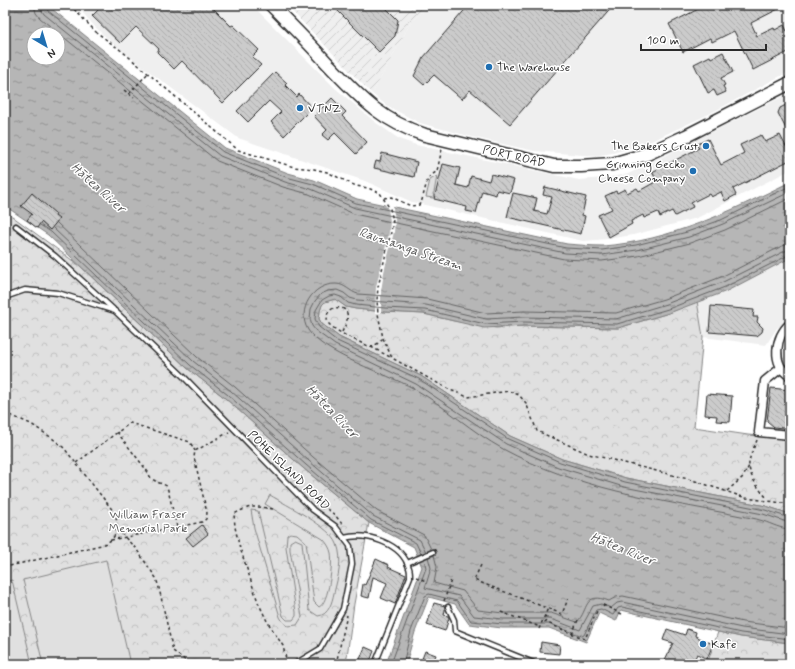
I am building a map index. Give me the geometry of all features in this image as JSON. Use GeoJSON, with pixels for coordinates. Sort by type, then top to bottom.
{"type":"FeatureCollection","features":[{"type":"Feature","properties":{"kind":"main road","name":"PORT ROAD"},"geometry":{"type":"LineString","coordinates":[[271,5],[352,88],[377,112],[388,119],[412,131],[554,166],[612,164],[653,151],[686,136],[790,83]]}},
{"type":"Feature","properties":{"kind":"street"},"geometry":{"type":"LineString","coordinates":[[790,324],[783,331],[779,339],[778,355],[781,368],[790,376]]}},
{"type":"Feature","properties":{"kind":"street"},"geometry":{"type":"LineString","coordinates":[[781,368],[765,381],[759,432],[790,435]]}},
{"type":"Feature","properties":{"kind":"lane","name":"POHE ISLAND ROAD"},"geometry":{"type":"LineString","coordinates":[[16,226],[55,256],[184,377],[313,510],[335,526],[350,546],[352,564],[343,609],[320,649],[295,664]]}},
{"type":"Feature","properties":{"kind":"lane","name":"POHE ISLAND ROAD"},"geometry":{"type":"LineString","coordinates":[[5,297],[25,290],[58,292],[115,311]]}},
{"type":"Feature","properties":{"kind":"lane"},"geometry":{"type":"LineString","coordinates":[[344,538],[350,536],[364,536],[382,542],[395,549],[409,567],[410,577],[375,664]]}},
{"type":"Feature","properties":{"kind":"lane"},"geometry":{"type":"LineString","coordinates":[[407,563],[433,552]]}},
{"type":"Feature","properties":{"kind":"lane"},"geometry":{"type":"LineString","coordinates":[[448,607],[454,620],[455,631],[536,664]]}},
{"type":"Feature","properties":{"kind":"path"},"geometry":{"type":"LineString","coordinates":[[70,5],[96,32],[123,52],[238,150],[294,167],[327,172],[356,186],[368,188],[380,193],[390,209],[393,220],[392,232],[378,287],[377,300],[383,338],[392,358]]}},
{"type":"Feature","properties":{"kind":"path"},"geometry":{"type":"LineString","coordinates":[[128,94],[148,73]]}},
{"type":"Feature","properties":{"kind":"path"},"geometry":{"type":"LineString","coordinates":[[124,90],[134,98]]}},
{"type":"Feature","properties":{"kind":"path"},"geometry":{"type":"LineString","coordinates":[[384,198],[391,196],[411,206],[419,205],[422,200],[428,178],[437,171],[444,140]]}},
{"type":"Feature","properties":{"kind":"path"},"geometry":{"type":"LineString","coordinates":[[342,332],[347,322],[347,312],[342,308],[334,308],[328,312],[327,315],[328,321],[333,327],[342,332],[392,358],[450,390],[468,397],[509,391],[519,395],[526,403],[537,431],[589,454],[685,478],[746,498],[790,504]]}},
{"type":"Feature","properties":{"kind":"path"},"geometry":{"type":"LineString","coordinates":[[371,347],[383,338]]}},
{"type":"Feature","properties":{"kind":"path"},"geometry":{"type":"LineString","coordinates":[[5,413],[31,424],[64,448],[114,512],[116,516],[116,528],[115,535],[111,540]]}},
{"type":"Feature","properties":{"kind":"path"},"geometry":{"type":"LineString","coordinates":[[5,431],[11,416]]}},
{"type":"Feature","properties":{"kind":"path"},"geometry":{"type":"LineString","coordinates":[[5,567],[101,545],[111,540],[202,522],[206,518],[208,513],[194,457],[195,451],[190,442],[130,423],[76,463]]}},
{"type":"Feature","properties":{"kind":"path"},"geometry":{"type":"LineString","coordinates":[[195,451],[234,429]]}},
{"type":"Feature","properties":{"kind":"path"},"geometry":{"type":"LineString","coordinates":[[117,432],[148,472],[149,477],[156,482],[167,486],[177,527]]}},
{"type":"Feature","properties":{"kind":"path"},"geometry":{"type":"LineString","coordinates":[[727,491],[743,477],[749,466],[759,432]]}},
{"type":"Feature","properties":{"kind":"path"},"geometry":{"type":"LineString","coordinates":[[749,466],[757,486],[768,500]]}},
{"type":"Feature","properties":{"kind":"path"},"geometry":{"type":"LineString","coordinates":[[308,496],[335,515],[350,536]]}},
{"type":"Feature","properties":{"kind":"path"},"geometry":{"type":"LineString","coordinates":[[273,509],[258,506],[248,507],[234,514],[235,528],[239,545],[258,602],[267,621],[283,646],[286,659],[283,664]]}},
{"type":"Feature","properties":{"kind":"path"},"geometry":{"type":"LineString","coordinates":[[116,528],[137,550],[156,578],[173,651],[190,664]]}},
{"type":"Feature","properties":{"kind":"path"},"geometry":{"type":"LineString","coordinates":[[481,565],[474,580],[562,614],[568,599]]}},
{"type":"Feature","properties":{"kind":"path"},"geometry":{"type":"LineString","coordinates":[[414,577],[426,581]]}},
{"type":"Feature","properties":{"kind":"path"},"geometry":{"type":"LineString","coordinates":[[444,601],[451,580]]}},
{"type":"Feature","properties":{"kind":"path"},"geometry":{"type":"LineString","coordinates":[[603,605],[622,614]]}},
{"type":"Feature","properties":{"kind":"path"},"geometry":{"type":"LineString","coordinates":[[336,664],[349,608]]}},
{"type":"Feature","properties":{"kind":"path"},"geometry":{"type":"LineString","coordinates":[[501,612],[539,628],[548,608]]}},
{"type":"Feature","properties":{"kind":"path"},"geometry":{"type":"LineString","coordinates":[[584,643],[596,611]]}},
{"type":"Feature","properties":{"kind":"path"},"geometry":{"type":"LineString","coordinates":[[545,616],[547,618],[545,622],[585,640]]}},
{"type":"Feature","properties":{"kind":"path"},"geometry":{"type":"LineString","coordinates":[[572,634],[578,620]]}},
{"type":"Feature","properties":{"kind":"shaded area"},"geometry":{"type":"Polygon","coordinates":[[[76,5],[252,5],[335,88],[375,122],[399,139],[416,145],[579,180],[628,174],[790,93],[790,170],[697,218],[633,235],[608,239],[583,241],[412,202],[365,181],[238,138],[118,48],[96,28],[76,5]]]}},
{"type":"Feature","properties":{"kind":"shaded area"},"geometry":{"type":"Polygon","coordinates":[[[286,5],[429,5],[411,22],[372,94],[286,5]]]}},
{"type":"Feature","properties":{"kind":"shaded area"},"geometry":{"type":"Polygon","coordinates":[[[429,5],[790,5],[790,71],[709,114],[643,145],[595,156],[534,151],[476,138],[420,123],[387,106],[372,94],[411,22],[429,5]]]}},
{"type":"Feature","properties":{"kind":"shaded area"},"geometry":{"type":"Polygon","coordinates":[[[790,258],[790,321],[777,328],[766,345],[703,337],[697,301],[727,291],[790,258]]]}},
{"type":"Feature","properties":{"kind":"green space"},"geometry":{"type":"Polygon","coordinates":[[[437,176],[433,198],[426,197],[430,180],[437,176]]]}},
{"type":"Feature","properties":{"kind":"green space","name":"William Fraser Memorial Park"},"geometry":{"type":"Polygon","coordinates":[[[5,211],[80,266],[187,368],[225,398],[303,468],[369,523],[354,604],[346,664],[5,664],[5,211]]]}},
{"type":"Feature","properties":{"kind":"green space"},"geometry":{"type":"Polygon","coordinates":[[[335,299],[346,307],[356,309],[424,314],[496,328],[524,326],[618,328],[669,313],[697,301],[703,337],[694,427],[748,435],[790,439],[790,514],[766,506],[626,478],[562,459],[510,436],[421,376],[339,337],[322,324],[319,319],[322,305],[325,302],[335,299]]]}},
{"type":"Feature","properties":{"kind":"green space"},"geometry":{"type":"Polygon","coordinates":[[[270,495],[307,517],[326,531],[333,537],[339,550],[340,562],[332,600],[327,611],[318,616],[309,610],[302,542],[295,539],[290,542],[290,550],[302,617],[297,625],[288,626],[280,617],[254,528],[251,510],[258,511],[283,616],[287,620],[293,620],[296,616],[296,612],[286,547],[287,535],[290,533],[297,534],[306,542],[314,602],[319,607],[325,598],[330,582],[331,553],[323,539],[265,504],[270,495]]]}},
{"type":"Feature","properties":{"kind":"green space"},"geometry":{"type":"Polygon","coordinates":[[[106,560],[130,664],[43,664],[23,580],[106,560]]]}},
{"type":"Feature","properties":{"kind":"green space"},"geometry":{"type":"Polygon","coordinates":[[[12,580],[32,664],[5,664],[5,582],[12,580]]]}},
{"type":"Feature","properties":{"kind":"green space"},"geometry":{"type":"Polygon","coordinates":[[[718,632],[741,637],[790,643],[790,664],[707,664],[718,632]]]}},
{"type":"Feature","properties":{"kind":"water"},"geometry":{"type":"Polygon","coordinates":[[[5,5],[47,5],[225,148],[288,173],[314,180],[357,199],[567,244],[603,246],[652,238],[700,223],[745,204],[790,182],[790,258],[727,291],[669,313],[618,328],[524,326],[484,328],[424,314],[356,309],[346,307],[335,299],[325,302],[322,305],[319,319],[322,324],[339,337],[421,376],[510,436],[562,459],[626,478],[766,506],[790,514],[790,643],[741,637],[621,610],[616,621],[599,613],[586,642],[549,628],[502,628],[469,624],[455,604],[429,597],[415,632],[406,664],[386,664],[422,567],[414,547],[369,523],[303,468],[225,398],[187,368],[48,235],[5,206],[5,5]]]}},
{"type":"Feature","properties":{"kind":"pier"},"geometry":{"type":"Polygon","coordinates":[[[383,202],[391,204],[395,220],[394,232],[381,291],[381,313],[375,313],[376,287],[389,233],[390,221],[388,209],[383,202]]]}},
{"type":"Feature","properties":{"kind":"building"},"geometry":{"type":"Polygon","coordinates":[[[103,5],[210,5],[231,26],[233,25],[259,50],[252,57],[261,65],[223,103],[182,61],[174,69],[157,52],[159,49],[136,27],[120,43],[92,16],[103,5]]]}},
{"type":"Feature","properties":{"kind":"building"},"geometry":{"type":"Polygon","coordinates":[[[332,5],[383,5],[398,20],[395,36],[379,52],[332,5]]]}},
{"type":"Feature","properties":{"kind":"building","name":"The Warehouse"},"geometry":{"type":"Polygon","coordinates":[[[469,5],[614,5],[510,124],[470,90],[462,99],[434,75],[424,85],[414,76],[423,58],[469,5]]]}},
{"type":"Feature","properties":{"kind":"building"},"geometry":{"type":"Polygon","coordinates":[[[706,5],[786,5],[751,23],[757,36],[774,28],[775,30],[784,25],[787,31],[790,30],[790,51],[753,70],[734,31],[712,42],[710,38],[683,52],[669,24],[706,5]]]}},
{"type":"Feature","properties":{"kind":"building"},"geometry":{"type":"Polygon","coordinates":[[[723,52],[733,72],[721,78],[725,85],[723,86],[726,92],[717,96],[714,90],[708,93],[694,64],[710,56],[711,58],[723,52]]]}},
{"type":"Feature","properties":{"kind":"building"},"geometry":{"type":"Polygon","coordinates":[[[275,72],[287,83],[285,85],[297,97],[299,94],[312,108],[284,136],[271,122],[281,112],[269,101],[248,122],[237,111],[275,72]]]}},
{"type":"Feature","properties":{"kind":"building"},"geometry":{"type":"Polygon","coordinates":[[[332,98],[346,112],[342,116],[367,142],[356,154],[335,133],[328,140],[322,135],[327,130],[314,116],[332,98]]]}},
{"type":"Feature","properties":{"kind":"building"},"geometry":{"type":"Polygon","coordinates":[[[788,104],[790,108],[790,137],[778,113],[780,108],[788,104]]]}},
{"type":"Feature","properties":{"kind":"building"},"geometry":{"type":"Polygon","coordinates":[[[761,135],[765,142],[780,135],[790,154],[790,160],[733,189],[736,195],[725,201],[721,192],[711,197],[709,194],[691,203],[693,207],[675,216],[672,211],[660,217],[658,212],[644,218],[643,215],[631,221],[632,224],[609,237],[598,215],[612,209],[605,196],[625,189],[627,193],[637,188],[639,191],[657,181],[652,172],[699,148],[696,145],[708,139],[721,165],[744,153],[740,145],[761,135]]]}},
{"type":"Feature","properties":{"kind":"building"},"geometry":{"type":"Polygon","coordinates":[[[382,153],[417,162],[414,177],[374,168],[376,161],[380,162],[382,153]]]}},
{"type":"Feature","properties":{"kind":"building"},"geometry":{"type":"Polygon","coordinates":[[[443,164],[460,168],[456,185],[468,188],[471,176],[489,181],[491,174],[514,180],[510,193],[497,190],[496,195],[482,191],[476,213],[466,211],[467,207],[434,199],[443,164]]]}},
{"type":"Feature","properties":{"kind":"building"},"geometry":{"type":"Polygon","coordinates":[[[545,187],[586,197],[582,215],[585,216],[581,234],[507,217],[513,193],[537,198],[534,211],[547,214],[552,197],[543,195],[545,187]]]}},
{"type":"Feature","properties":{"kind":"building"},"geometry":{"type":"Polygon","coordinates":[[[32,193],[56,214],[55,216],[59,219],[50,230],[41,222],[37,228],[27,220],[32,214],[21,206],[32,193]]]}},
{"type":"Feature","properties":{"kind":"building"},"geometry":{"type":"Polygon","coordinates":[[[711,306],[754,310],[753,317],[758,317],[757,322],[763,328],[762,332],[757,336],[709,332],[711,306]]]}},
{"type":"Feature","properties":{"kind":"building"},"geometry":{"type":"Polygon","coordinates":[[[771,388],[790,390],[790,429],[774,427],[767,421],[771,388]]]}},
{"type":"Feature","properties":{"kind":"building"},"geometry":{"type":"Polygon","coordinates":[[[707,394],[732,396],[730,422],[716,421],[717,416],[705,415],[707,394]]]}},
{"type":"Feature","properties":{"kind":"building"},"geometry":{"type":"Polygon","coordinates":[[[202,525],[208,534],[193,546],[186,538],[202,525]]]}},
{"type":"Feature","properties":{"kind":"building"},"geometry":{"type":"Polygon","coordinates":[[[376,559],[389,565],[388,567],[406,575],[395,604],[381,598],[387,583],[373,577],[369,598],[361,596],[363,584],[365,585],[376,559]]]}},
{"type":"Feature","properties":{"kind":"building"},"geometry":{"type":"Polygon","coordinates":[[[434,603],[445,606],[444,615],[448,616],[449,618],[445,631],[427,625],[434,603]]]}},
{"type":"Feature","properties":{"kind":"building"},"geometry":{"type":"Polygon","coordinates":[[[667,629],[685,635],[687,629],[696,632],[695,636],[713,644],[707,659],[697,654],[692,664],[663,664],[673,643],[663,640],[667,629]]]}},
{"type":"Feature","properties":{"kind":"building"},"geometry":{"type":"Polygon","coordinates":[[[541,642],[560,645],[559,654],[540,652],[541,642]]]}},
{"type":"Feature","properties":{"kind":"building"},"geometry":{"type":"Polygon","coordinates":[[[365,647],[374,651],[369,664],[358,664],[365,647]]]}},
{"type":"Feature","properties":{"kind":"building"},"geometry":{"type":"Polygon","coordinates":[[[425,651],[436,655],[432,664],[420,664],[425,651]]]}},
{"type":"Feature","properties":{"kind":"place","name":"The Warehouse"},"geometry":{"type":"Point","coordinates":[489,67]}},
{"type":"Feature","properties":{"kind":"place","name":"VTNZ"},"geometry":{"type":"Point","coordinates":[300,108]}},
{"type":"Feature","properties":{"kind":"place","name":"The Bakers Crust"},"geometry":{"type":"Point","coordinates":[706,146]}},
{"type":"Feature","properties":{"kind":"place","name":"Grinning Gecko Cheese Company"},"geometry":{"type":"Point","coordinates":[693,171]}},
{"type":"Feature","properties":{"kind":"place","name":"Kafe"},"geometry":{"type":"Point","coordinates":[703,644]}},
{"type":"Feature","properties":{"kind":"water label","name":"Hātea River"},"geometry":{"type":"Point","coordinates":[99,187]}},
{"type":"Feature","properties":{"kind":"water label","name":"Raumanga Stream"},"geometry":{"type":"Point","coordinates":[411,248]}},
{"type":"Feature","properties":{"kind":"water label","name":"Hātea River"},"geometry":{"type":"Point","coordinates":[333,411]}},
{"type":"Feature","properties":{"kind":"water label","name":"Hātea River"},"geometry":{"type":"Point","coordinates":[623,548]}}]}
